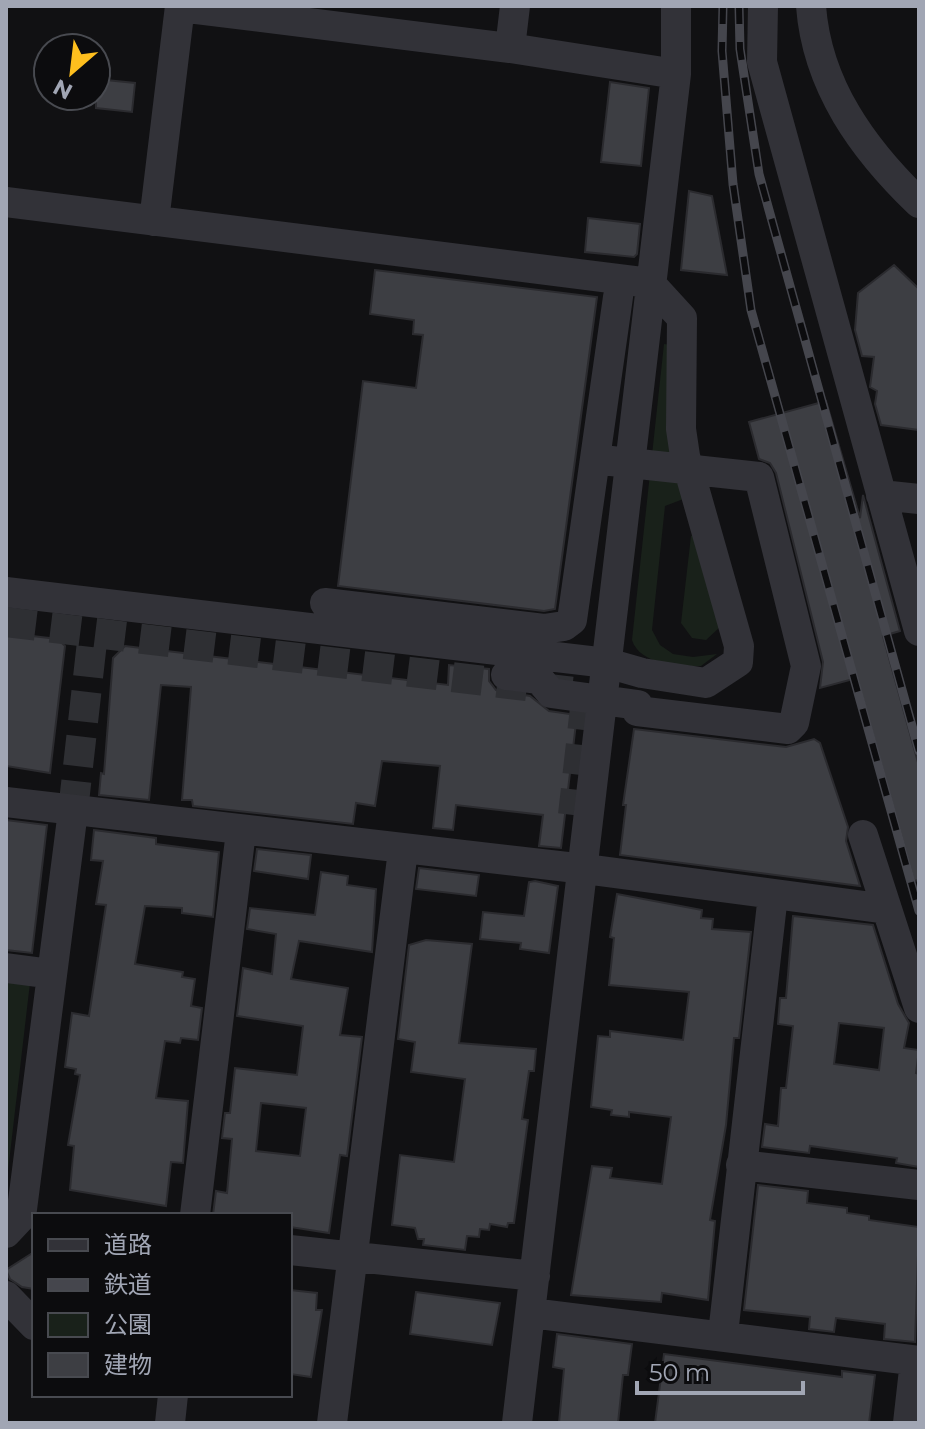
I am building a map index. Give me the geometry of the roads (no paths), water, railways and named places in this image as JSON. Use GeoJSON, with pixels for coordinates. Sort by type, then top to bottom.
{"type":"FeatureCollection","features":[{"type":"Feature","properties":{"kind":"street"},"geometry":{"type":"LineString","coordinates":[[510,48],[515,6]]}},
{"type":"Feature","properties":{"kind":"street"},"geometry":{"type":"LineString","coordinates":[[517,1423],[585,869],[676,74],[676,6]]}},
{"type":"Feature","properties":{"kind":"street"},"geometry":{"type":"LineString","coordinates":[[763,6],[762,62],[919,631]]}},
{"type":"Feature","properties":{"kind":"street"},"geometry":{"type":"LineString","coordinates":[[811,6],[815,43],[852,127],[887,172],[919,203]]}},
{"type":"Feature","properties":{"kind":"street"},"geometry":{"type":"LineString","coordinates":[[154,221],[180,7],[352,17],[510,48],[676,74]]}},
{"type":"Feature","properties":{"kind":"street"},"geometry":{"type":"LineString","coordinates":[[6,202],[650,283],[682,318],[681,429],[685,456],[739,646],[738,662],[706,683],[642,673],[607,663],[6,592]]}},
{"type":"Feature","properties":{"kind":"street"},"geometry":{"type":"LineString","coordinates":[[325,603],[544,629],[564,626],[572,620],[618,297]]}},
{"type":"Feature","properties":{"kind":"street"},"geometry":{"type":"LineString","coordinates":[[506,675],[539,679],[551,693],[638,705],[637,711],[788,729],[794,723],[815,671],[759,477],[602,460]]}},
{"type":"Feature","properties":{"kind":"street"},"geometry":{"type":"LineString","coordinates":[[881,495],[919,499]]}},
{"type":"Feature","properties":{"kind":"street"},"geometry":{"type":"LineString","coordinates":[[6,802],[585,869],[887,909]]}},
{"type":"Feature","properties":{"kind":"street"},"geometry":{"type":"LineString","coordinates":[[20,1223],[73,811]]}},
{"type":"Feature","properties":{"kind":"street"},"geometry":{"type":"LineString","coordinates":[[195,1213],[241,831]]}},
{"type":"Feature","properties":{"kind":"street"},"geometry":{"type":"LineString","coordinates":[[863,835],[919,1008]]}},
{"type":"Feature","properties":{"kind":"street"},"geometry":{"type":"LineString","coordinates":[[332,1423],[403,850]]}},
{"type":"Feature","properties":{"kind":"street"},"geometry":{"type":"LineString","coordinates":[[723,1334],[773,895]]}},
{"type":"Feature","properties":{"kind":"street"},"geometry":{"type":"LineString","coordinates":[[6,968],[52,974]]}},
{"type":"Feature","properties":{"kind":"street"},"geometry":{"type":"LineString","coordinates":[[741,1165],[919,1185]]}},
{"type":"Feature","properties":{"kind":"street"},"geometry":{"type":"LineString","coordinates":[[292,1250],[535,1276]]}},
{"type":"Feature","properties":{"kind":"street"},"geometry":{"type":"LineString","coordinates":[[6,1296],[32,1323]]}},
{"type":"Feature","properties":{"kind":"street"},"geometry":{"type":"LineString","coordinates":[[531,1313],[723,1334],[917,1361],[908,1423]]}},
{"type":"Feature","properties":{"kind":"street"},"geometry":{"type":"LineString","coordinates":[[170,1423],[173,1397]]}},
{"type":"Feature","properties":{"kind":"tunnel"},"geometry":{"type":"LineString","coordinates":[[6,622],[574,692],[580,695],[585,708],[573,815]]}},
{"type":"Feature","properties":{"kind":"tunnel"},"geometry":{"type":"LineString","coordinates":[[73,811],[93,633]]}},
{"type":"Feature","properties":{"kind":"railway"},"geometry":{"type":"LineString","coordinates":[[723,6],[722,51],[733,184],[751,310],[919,911]]}},
{"type":"Feature","properties":{"kind":"railway"},"geometry":{"type":"LineString","coordinates":[[739,6],[740,49],[759,174],[919,751]]}}]}
